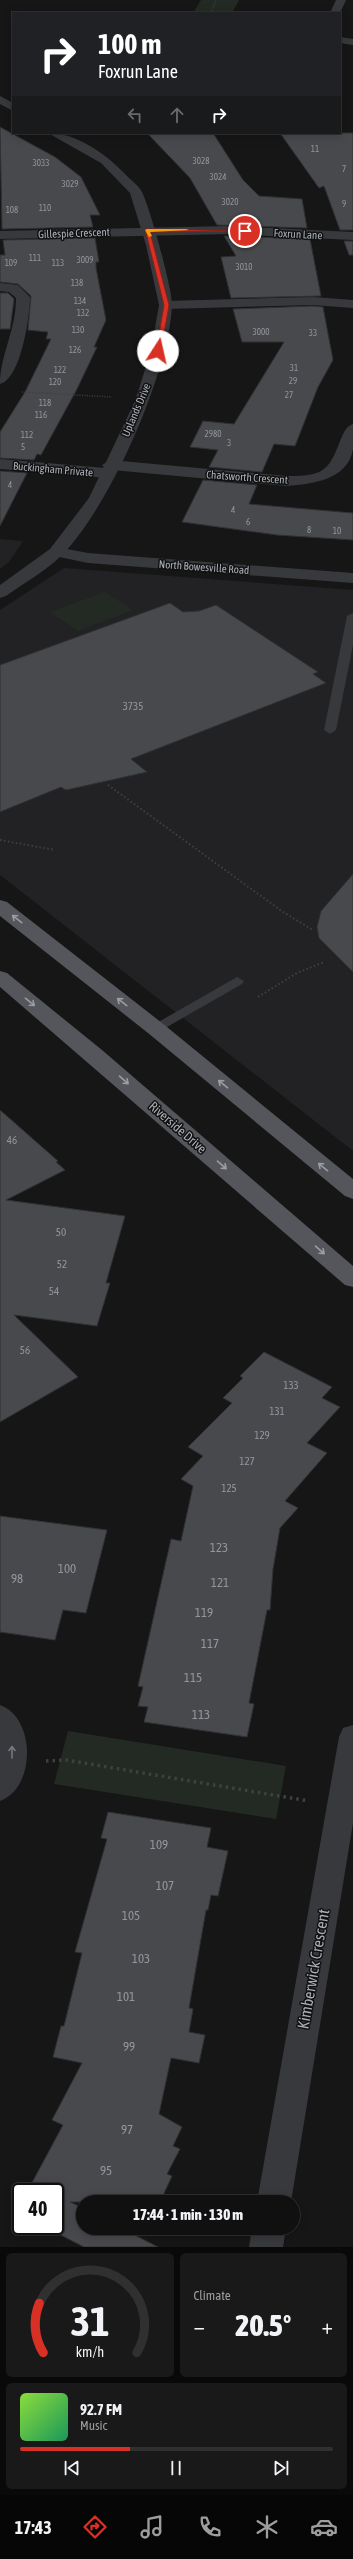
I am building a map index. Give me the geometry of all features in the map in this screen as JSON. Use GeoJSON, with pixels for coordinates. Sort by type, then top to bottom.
{"type":"FeatureCollection","features":[{"type":"Feature","properties":{"kind":"main road"},"geometry":{"type":"LineString","coordinates":[[0,906],[155,1028],[353,1191]]}},
{"type":"Feature","properties":{"kind":"main road","name":"Riverside Drive"},"geometry":{"type":"LineString","coordinates":[[0,977],[94,1055],[353,1279]]}},
{"type":"Feature","properties":{"kind":"street"},"geometry":{"type":"LineString","coordinates":[[335,12],[341,0]]}},
{"type":"Feature","properties":{"kind":"street"},"geometry":{"type":"LineString","coordinates":[[341,40],[353,42]]}},
{"type":"Feature","properties":{"kind":"street"},"geometry":{"type":"LineString","coordinates":[[0,100],[12,107]]}},
{"type":"Feature","properties":{"kind":"street","name":"Uplands Drive"},"geometry":{"type":"LineString","coordinates":[[0,593],[56,552],[96,499],[142,401],[158,351],[166,305],[136,192],[105,160],[56,134]]}},
{"type":"Feature","properties":{"kind":"street","name":"Gillespie Crescent"},"geometry":{"type":"LineString","coordinates":[[0,235],[147,230]]}},
{"type":"Feature","properties":{"kind":"street","name":"Foxrun Lane"},"geometry":{"type":"LineString","coordinates":[[147,230],[230,230],[353,236]]}},
{"type":"Feature","properties":{"kind":"street"},"geometry":{"type":"LineString","coordinates":[[0,287],[13,288],[23,297],[24,316],[13,357],[0,380]]}},
{"type":"Feature","properties":{"kind":"street"},"geometry":{"type":"LineString","coordinates":[[166,305],[313,301],[353,304]]}},
{"type":"Feature","properties":{"kind":"street","name":"Chatsworth Crescent"},"geometry":{"type":"LineString","coordinates":[[109,469],[287,481],[309,480],[336,470],[344,457],[353,428]]}},
{"type":"Feature","properties":{"kind":"street","name":"Buckingham Private"},"geometry":{"type":"LineString","coordinates":[[0,464],[109,469]]}},
{"type":"Feature","properties":{"kind":"street","name":"North Bowesville Road"},"geometry":{"type":"LineString","coordinates":[[56,552],[88,558],[353,578]]}},
{"type":"Feature","properties":{"kind":"street"},"geometry":{"type":"LineString","coordinates":[[0,1717],[12,1740],[12,1762],[4,1784],[0,1788]]}},
{"type":"Feature","properties":{"kind":"street","name":"Kimberwick Crescent"},"geometry":{"type":"LineString","coordinates":[[275,2195],[353,1737]]}},
{"type":"Feature","properties":{"kind":"street"},"geometry":{"type":"LineString","coordinates":[[266,2247],[268,2235]]}},
{"type":"Feature","properties":{"kind":"lane"},"geometry":{"type":"LineString","coordinates":[[330,730],[353,616]]}},
{"type":"Feature","properties":{"kind":"lane"},"geometry":{"type":"LineString","coordinates":[[155,1028],[237,981]]}},
{"type":"Feature","properties":{"kind":"path"},"geometry":{"type":"LineString","coordinates":[[212,12],[216,0]]}},
{"type":"Feature","properties":{"kind":"path"},"geometry":{"type":"LineString","coordinates":[[16,391],[112,397]]}},
{"type":"Feature","properties":{"kind":"path"},"geometry":{"type":"LineString","coordinates":[[108,785],[283,912],[313,930]]}},
{"type":"Feature","properties":{"kind":"path"},"geometry":{"type":"LineString","coordinates":[[0,840],[55,850]]}},
{"type":"Feature","properties":{"kind":"path"},"geometry":{"type":"LineString","coordinates":[[258,997],[297,973],[324,962]]}},
{"type":"Feature","properties":{"kind":"path"},"geometry":{"type":"LineString","coordinates":[[12,1762],[66,1760],[341,1806]]}},
{"type":"Feature","properties":{"kind":"shaded area"},"geometry":{"type":"Polygon","coordinates":[[[201,0],[239,0],[233,12],[194,12],[201,0]]]}},
{"type":"Feature","properties":{"kind":"shaded area"},"geometry":{"type":"Polygon","coordinates":[[[0,539],[23,541],[9,562],[0,569],[0,539]]]}},
{"type":"Feature","properties":{"kind":"shaded area"},"geometry":{"type":"Polygon","coordinates":[[[64,568],[353,590],[353,1151],[0,875],[0,610],[64,568]]]}},
{"type":"Feature","properties":{"kind":"shaded area"},"geometry":{"type":"Polygon","coordinates":[[[105,592],[133,610],[78,631],[50,612],[105,592]]]}},
{"type":"Feature","properties":{"kind":"shaded area"},"geometry":{"type":"Polygon","coordinates":[[[68,1731],[286,1766],[276,1819],[54,1784],[68,1731]]]}},
{"type":"Feature","properties":{"kind":"building"},"geometry":{"type":"Polygon","coordinates":[[[0,127],[55,157],[81,177],[100,215],[90,215],[93,227],[2,229],[0,127]]]}},
{"type":"Feature","properties":{"kind":"building"},"geometry":{"type":"Polygon","coordinates":[[[353,133],[353,230],[340,230],[324,186],[319,188],[281,134],[353,133]]]}},
{"type":"Feature","properties":{"kind":"building"},"geometry":{"type":"Polygon","coordinates":[[[148,134],[214,134],[243,180],[259,196],[302,199],[307,228],[217,225],[190,178],[148,134]]]}},
{"type":"Feature","properties":{"kind":"building"},"geometry":{"type":"Polygon","coordinates":[[[224,236],[310,239],[321,296],[231,298],[221,257],[236,256],[224,236]]]}},
{"type":"Feature","properties":{"kind":"building"},"geometry":{"type":"Polygon","coordinates":[[[95,238],[99,262],[96,262],[96,268],[106,320],[94,347],[97,347],[77,389],[41,455],[37,454],[34,460],[0,458],[0,432],[25,392],[51,339],[46,339],[48,332],[28,330],[31,296],[18,284],[0,282],[0,255],[5,255],[3,240],[95,238]]]}},
{"type":"Feature","properties":{"kind":"building"},"geometry":{"type":"Polygon","coordinates":[[[344,241],[353,241],[353,255],[349,255],[344,241]]]}},
{"type":"Feature","properties":{"kind":"building"},"geometry":{"type":"Polygon","coordinates":[[[0,293],[8,293],[14,299],[10,329],[0,329],[0,293]]]}},
{"type":"Feature","properties":{"kind":"building"},"geometry":{"type":"Polygon","coordinates":[[[313,306],[323,307],[333,360],[318,387],[295,446],[274,444],[262,472],[209,467],[218,450],[190,447],[203,421],[234,424],[284,342],[242,342],[233,309],[313,306]]]}},
{"type":"Feature","properties":{"kind":"building"},"geometry":{"type":"Polygon","coordinates":[[[0,471],[27,473],[0,526],[0,471]]]}},
{"type":"Feature","properties":{"kind":"building"},"geometry":{"type":"Polygon","coordinates":[[[203,480],[257,485],[249,504],[353,513],[353,540],[277,535],[182,522],[203,480]]]}},
{"type":"Feature","properties":{"kind":"building"},"geometry":{"type":"Polygon","coordinates":[[[170,603],[183,612],[199,611],[216,605],[318,672],[313,674],[326,683],[131,759],[147,772],[66,790],[61,787],[0,812],[0,665],[170,603]]]}},
{"type":"Feature","properties":{"kind":"building"},"geometry":{"type":"Polygon","coordinates":[[[353,874],[353,972],[319,938],[317,927],[321,911],[353,874]]]}},
{"type":"Feature","properties":{"kind":"building"},"geometry":{"type":"Polygon","coordinates":[[[0,1110],[58,1161],[56,1162],[65,1170],[6,1200],[125,1216],[106,1283],[110,1283],[97,1326],[14,1315],[78,1377],[0,1422],[0,1110]]]}},
{"type":"Feature","properties":{"kind":"building"},"geometry":{"type":"Polygon","coordinates":[[[264,1352],[332,1387],[322,1398],[340,1407],[307,1443],[327,1453],[285,1501],[298,1508],[280,1528],[273,1569],[270,1610],[267,1610],[249,1703],[254,1704],[247,1737],[144,1722],[148,1707],[138,1706],[143,1687],[138,1686],[171,1539],[181,1541],[193,1486],[181,1479],[203,1456],[188,1447],[232,1403],[223,1398],[243,1378],[240,1376],[264,1352]]]}},
{"type":"Feature","properties":{"kind":"building"},"geometry":{"type":"Polygon","coordinates":[[[0,1516],[107,1530],[86,1613],[63,1610],[55,1640],[0,1632],[0,1516]]]}},
{"type":"Feature","properties":{"kind":"building"},"geometry":{"type":"Polygon","coordinates":[[[108,1812],[211,1828],[207,1847],[228,1851],[218,1896],[211,1895],[208,1910],[206,1910],[189,2008],[193,2009],[189,2032],[205,2035],[199,2063],[171,2058],[159,2114],[182,2127],[173,2146],[180,2149],[167,2174],[172,2176],[163,2195],[76,2195],[76,2202],[70,2202],[76,2205],[76,2235],[135,2235],[158,2247],[84,2247],[61,2235],[64,2235],[64,2183],[32,2183],[63,2125],[52,2120],[82,2063],[53,2057],[61,2026],[64,2026],[82,1953],[75,1952],[107,1839],[101,1838],[108,1812]]]}},
{"type":"Feature","properties":{"kind":"slow traffic"},"geometry":{"type":"LineString","coordinates":[[149,236],[147,230],[186,230]]}},
{"type":"Feature","properties":{"kind":"route"},"geometry":{"type":"LineString","coordinates":[[158,351],[166,305],[152,244],[147,230],[245,231]]}}]}
